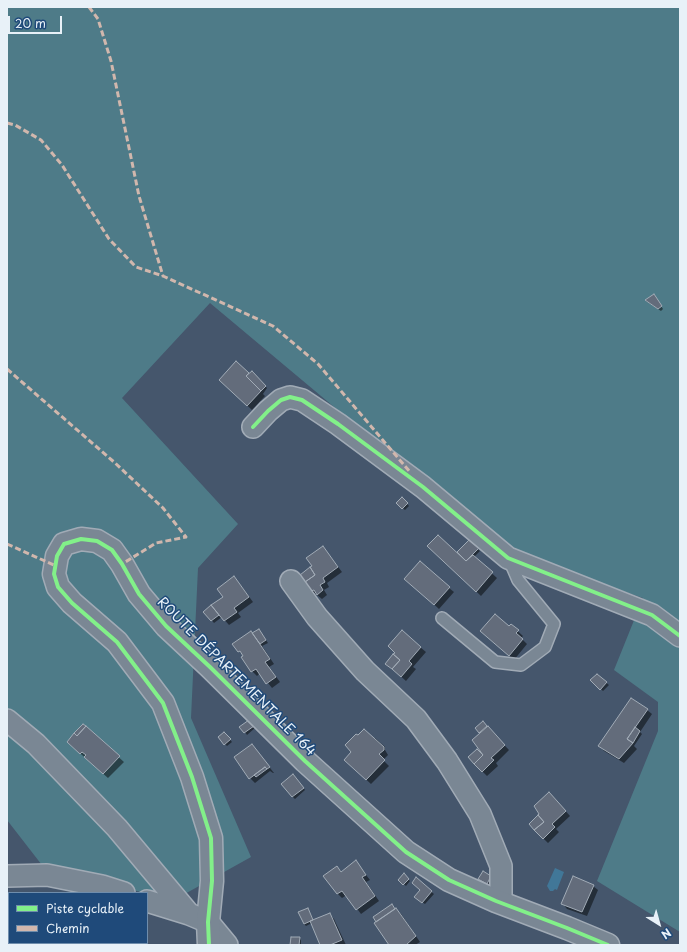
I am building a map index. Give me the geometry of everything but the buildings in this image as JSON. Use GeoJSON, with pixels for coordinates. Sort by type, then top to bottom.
{"type":"FeatureCollection","features":[{"type":"Feature","properties":{"kind":"street"},"geometry":{"type":"LineString","coordinates":[[253,427],[268,411],[282,400],[290,397],[302,400],[333,420],[423,487],[509,558],[652,615],[680,636]]}},
{"type":"Feature","properties":{"kind":"street","name":"ROUTE DÉPARTEMENTALE 164"},"geometry":{"type":"LineString","coordinates":[[209,945],[199,918],[212,881],[211,838],[189,770],[163,703],[117,642],[72,603],[58,588],[54,574],[57,556],[64,544],[81,539],[97,541],[112,550],[122,564],[139,594],[166,626],[210,667],[305,761],[406,852],[449,880],[496,901],[608,945]]}},
{"type":"Feature","properties":{"kind":"street"},"geometry":{"type":"LineString","coordinates":[[291,581],[317,616],[365,671],[416,719],[447,761],[480,814],[501,866],[501,894],[496,901]]}},
{"type":"Feature","properties":{"kind":"street"},"geometry":{"type":"LineString","coordinates":[[7,720],[36,744],[117,828],[199,918],[227,945]]}},
{"type":"Feature","properties":{"kind":"street"},"geometry":{"type":"LineString","coordinates":[[7,876],[47,875],[102,886],[121,892]]}},
{"type":"Feature","properties":{"kind":"street"},"geometry":{"type":"LineString","coordinates":[[148,901],[199,918]]}},
{"type":"Feature","properties":{"kind":"lane"},"geometry":{"type":"LineString","coordinates":[[442,618],[495,662],[521,665],[545,646],[554,624],[518,580],[509,558]]}},
{"type":"Feature","properties":{"kind":"shaded area"},"geometry":{"type":"Polygon","coordinates":[[[7,7],[680,7],[680,932],[597,881],[658,731],[658,702],[614,670],[643,598],[506,551],[210,303],[122,398],[238,524],[198,568],[191,718],[251,857],[174,900],[148,894],[148,892],[141,892],[45,869],[7,820],[7,7]]]}},
{"type":"Feature","properties":{"kind":"shaded area"},"geometry":{"type":"Polygon","coordinates":[[[555,868],[564,872],[557,890],[555,889],[550,891],[547,886],[555,868]]]}},
{"type":"Feature","properties":{"kind":"marked path"},"geometry":{"type":"LineString","coordinates":[[89,7],[98,19],[111,61],[139,196],[163,276]]}},
{"type":"Feature","properties":{"kind":"marked path"},"geometry":{"type":"LineString","coordinates":[[7,123],[15,125],[41,140],[62,165],[109,239],[136,267],[163,276],[273,326],[318,364],[410,472]]}},
{"type":"Feature","properties":{"kind":"marked path"},"geometry":{"type":"LineString","coordinates":[[7,369],[114,462],[163,508],[186,537],[156,543],[122,564]]}},
{"type":"Feature","properties":{"kind":"marked path"},"geometry":{"type":"LineString","coordinates":[[7,544],[56,566]]}},
{"type":"Feature","properties":{"kind":"cycle path"},"geometry":{"type":"LineString","coordinates":[[253,427],[281,400],[290,397],[302,400],[338,424],[423,487],[508,558],[652,615],[680,636]]}},
{"type":"Feature","properties":{"kind":"cycle path"},"geometry":{"type":"LineString","coordinates":[[209,945],[208,922],[212,881],[211,838],[192,777],[163,703],[117,642],[72,603],[58,587],[54,574],[57,556],[64,544],[81,539],[97,541],[112,550],[122,564],[139,594],[166,626],[210,667],[305,761],[406,852],[449,880],[496,901],[608,945]]}}]}
